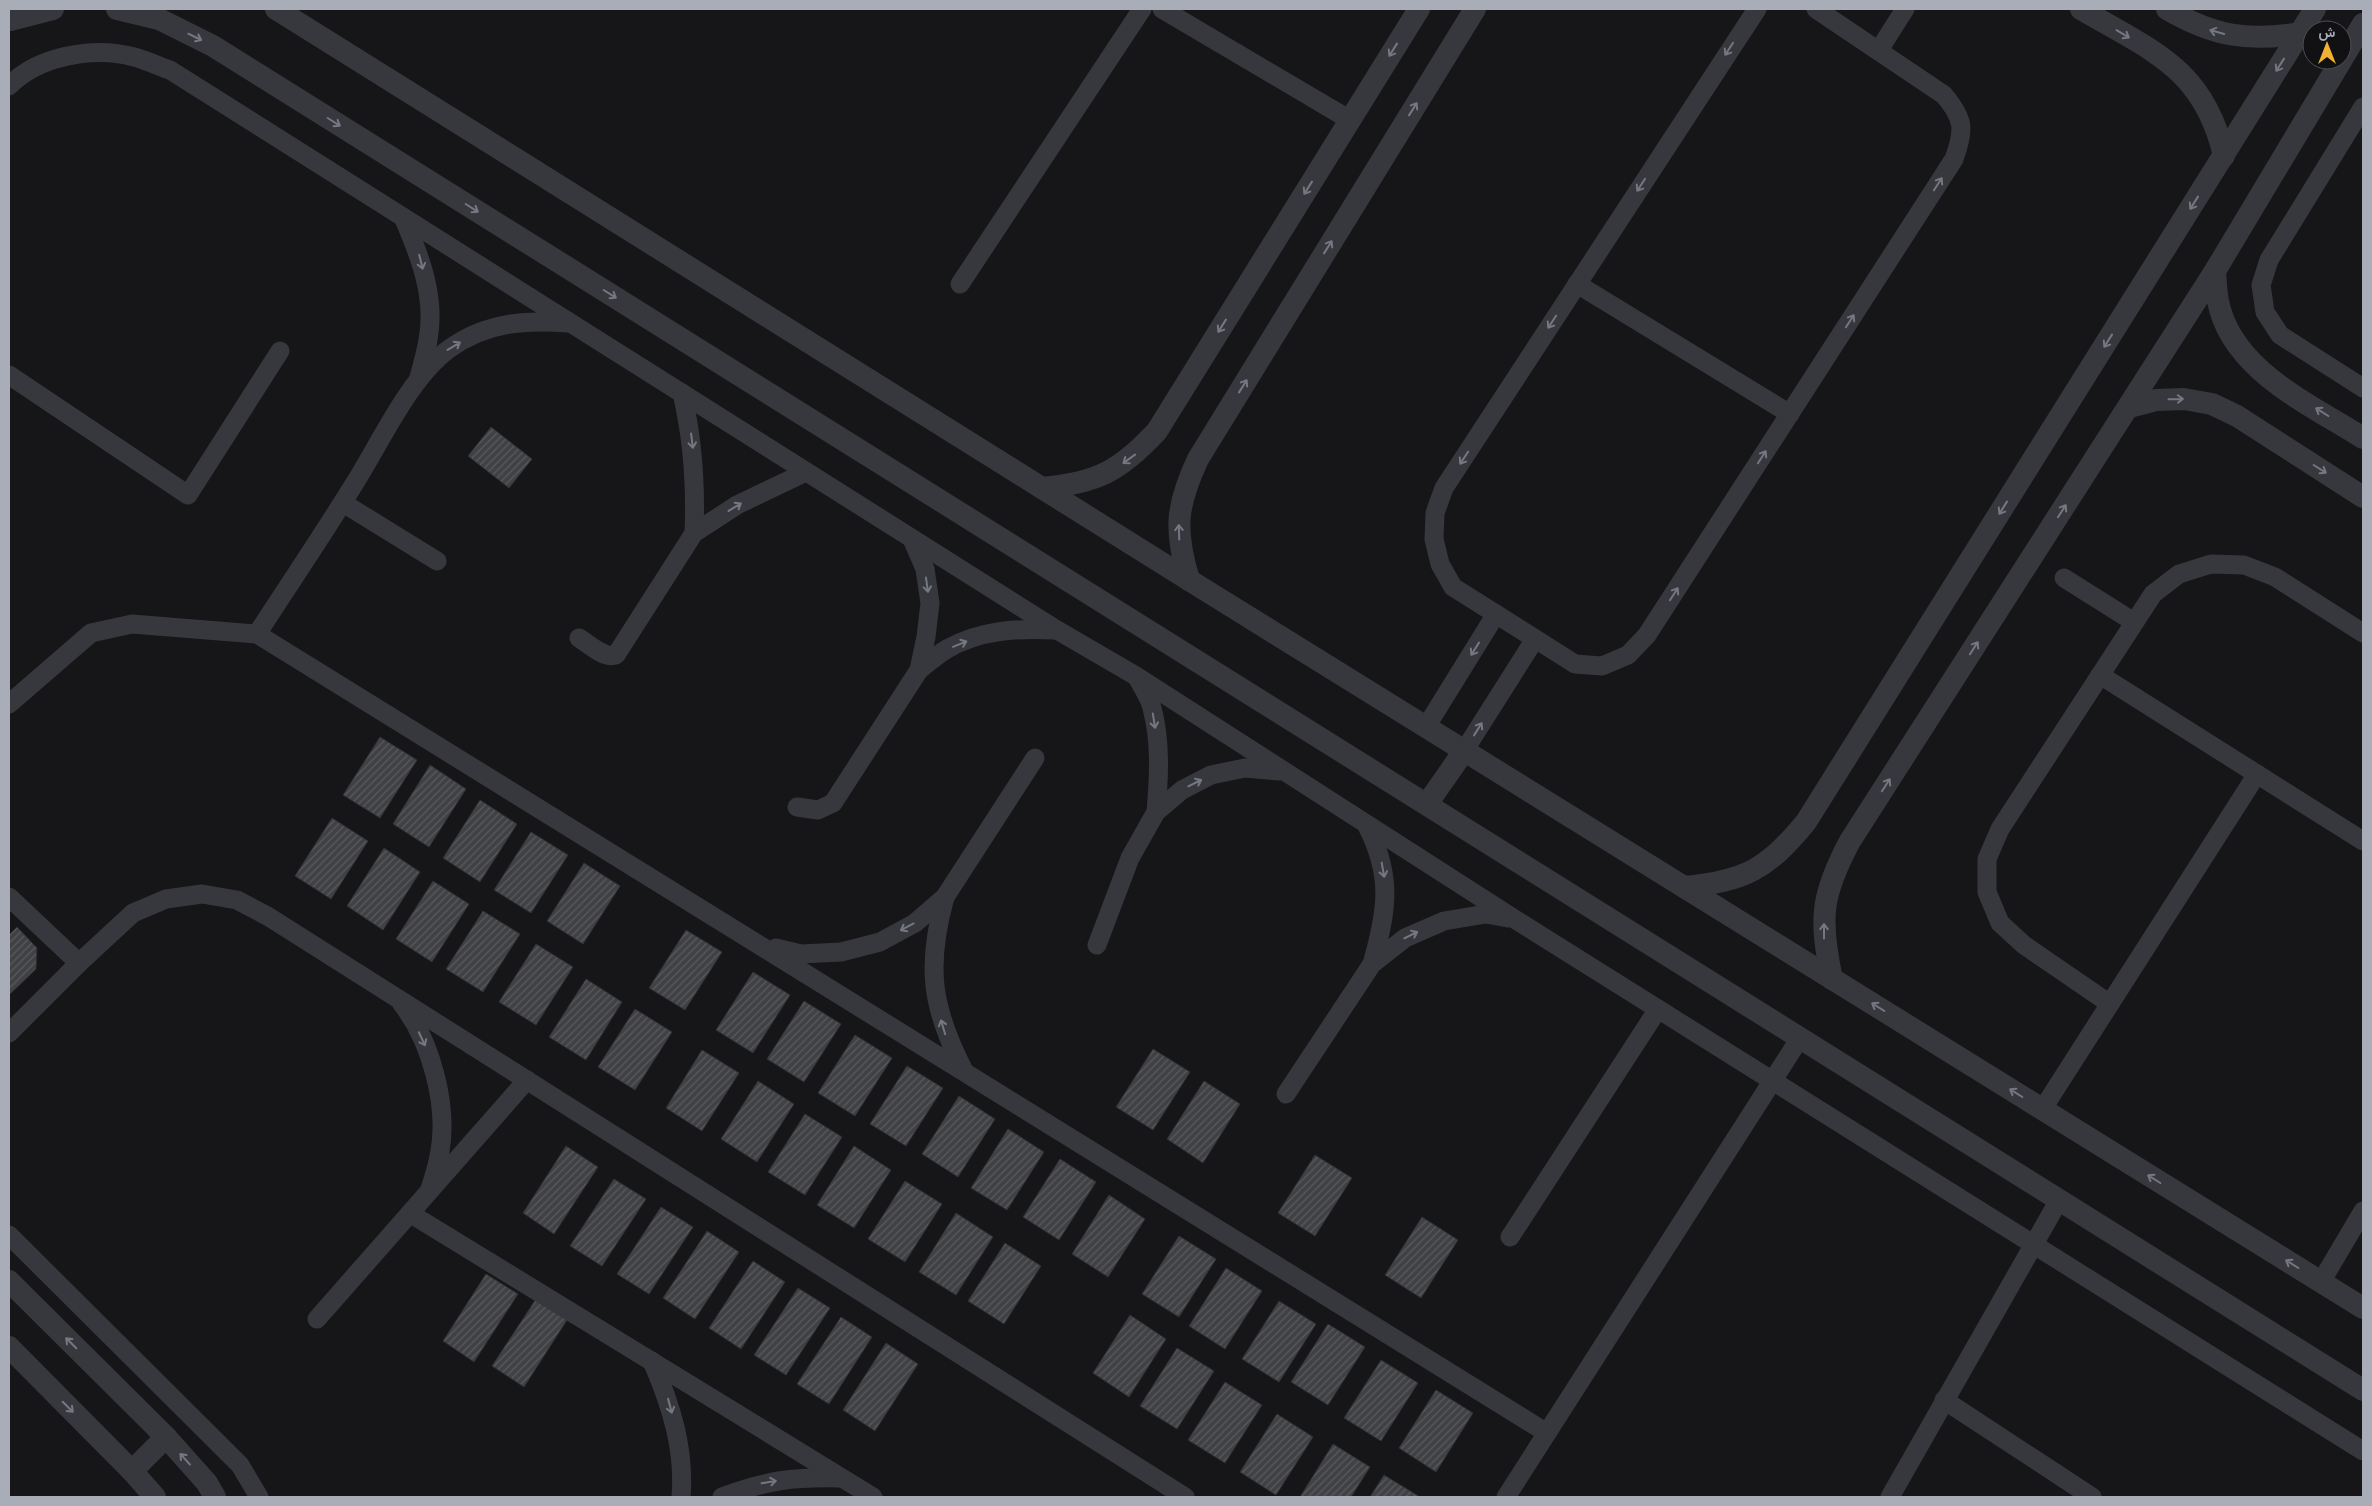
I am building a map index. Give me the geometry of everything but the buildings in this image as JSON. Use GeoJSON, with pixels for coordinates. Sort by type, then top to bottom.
{"type":"FeatureCollection","features":[{"type":"Feature","properties":{"kind":"street"},"geometry":{"type":"LineString","coordinates":[[12,17],[53,9]]}},
{"type":"Feature","properties":{"kind":"street"},"geometry":{"type":"LineString","coordinates":[[117,9],[155,14],[221,51],[2363,1390]]}},
{"type":"Feature","properties":{"kind":"street"},"geometry":{"type":"LineString","coordinates":[[276,9],[1189,580],[2363,1308]]}},
{"type":"Feature","properties":{"kind":"street"},"geometry":{"type":"LineString","coordinates":[[960,284],[1142,9]]}},
{"type":"Feature","properties":{"kind":"street"},"geometry":{"type":"LineString","coordinates":[[1162,9],[1350,120]]}},
{"type":"Feature","properties":{"kind":"street"},"geometry":{"type":"LineString","coordinates":[[1042,488],[1075,485],[1106,474],[1134,455],[1157,431],[1419,9]]}},
{"type":"Feature","properties":{"kind":"street"},"geometry":{"type":"LineString","coordinates":[[1189,580],[1180,549],[1179,518],[1185,487],[1198,459],[1475,9]]}},
{"type":"Feature","properties":{"kind":"street"},"geometry":{"type":"LineString","coordinates":[[1757,9],[1444,488],[1435,513],[1434,539],[1440,564],[1452,587],[1575,664],[1602,666],[1628,655],[1647,635],[1954,159],[1963,136],[1959,113],[1944,95],[1816,9]]}},
{"type":"Feature","properties":{"kind":"street"},"geometry":{"type":"LineString","coordinates":[[1879,50],[1905,9]]}},
{"type":"Feature","properties":{"kind":"street"},"geometry":{"type":"LineString","coordinates":[[2081,9],[2170,63],[2190,81],[2206,104],[2218,129],[2224,156]]}},
{"type":"Feature","properties":{"kind":"street"},"geometry":{"type":"LineString","coordinates":[[2167,9],[2193,23],[2218,33],[2245,38],[2273,38],[2300,33]]}},
{"type":"Feature","properties":{"kind":"street"},"geometry":{"type":"LineString","coordinates":[[1684,887],[1720,883],[1754,871],[1784,849],[1806,822],[2315,9]]}},
{"type":"Feature","properties":{"kind":"street"},"geometry":{"type":"LineString","coordinates":[[1832,979],[1824,944],[1824,907],[1833,873],[1850,841],[2215,271],[2360,34]]}},
{"type":"Feature","properties":{"kind":"street"},"geometry":{"type":"LineString","coordinates":[[9,86],[20,74],[56,58],[95,52],[134,56],[170,70],[1057,630],[1136,676],[1280,771],[2032,1245],[2363,1451]]}},
{"type":"Feature","properties":{"kind":"street"},"geometry":{"type":"LineString","coordinates":[[2363,107],[2269,260],[2262,285],[2265,312],[2280,335],[2363,388]]}},
{"type":"Feature","properties":{"kind":"street"},"geometry":{"type":"LineString","coordinates":[[403,217],[420,256],[429,296],[428,338],[418,379]]}},
{"type":"Feature","properties":{"kind":"street"},"geometry":{"type":"LineString","coordinates":[[2215,271],[2220,310],[2228,332],[2246,358],[2269,379],[2363,438]]}},
{"type":"Feature","properties":{"kind":"street"},"geometry":{"type":"LineString","coordinates":[[1577,284],[1790,414]]}},
{"type":"Feature","properties":{"kind":"street"},"geometry":{"type":"LineString","coordinates":[[257,634],[343,503],[418,379],[449,349],[486,329],[528,320],[572,324]]}},
{"type":"Feature","properties":{"kind":"street"},"geometry":{"type":"LineString","coordinates":[[9,376],[188,495],[280,351]]}},
{"type":"Feature","properties":{"kind":"street"},"geometry":{"type":"LineString","coordinates":[[682,393],[690,427],[694,462],[694,533]]}},
{"type":"Feature","properties":{"kind":"street"},"geometry":{"type":"LineString","coordinates":[[2129,407],[2156,400],[2184,399],[2212,404],[2237,416],[2363,497]]}},
{"type":"Feature","properties":{"kind":"street"},"geometry":{"type":"LineString","coordinates":[[579,638],[605,655],[616,655],[694,533],[737,505],[806,472]]}},
{"type":"Feature","properties":{"kind":"street"},"geometry":{"type":"LineString","coordinates":[[343,503],[437,561]]}},
{"type":"Feature","properties":{"kind":"street"},"geometry":{"type":"LineString","coordinates":[[912,539],[925,569],[930,603],[926,637],[919,670]]}},
{"type":"Feature","properties":{"kind":"street"},"geometry":{"type":"LineString","coordinates":[[2110,1004],[2024,946],[2000,922],[1987,892],[1987,859],[2000,829],[2153,594],[2179,574],[2211,564],[2244,565],[2275,577],[2363,633]]}},
{"type":"Feature","properties":{"kind":"street"},"geometry":{"type":"LineString","coordinates":[[2064,578],[2134,622]]}},
{"type":"Feature","properties":{"kind":"street"},"geometry":{"type":"LineString","coordinates":[[1426,727],[1496,614]]}},
{"type":"Feature","properties":{"kind":"street"},"geometry":{"type":"LineString","coordinates":[[9,704],[91,633],[115,626],[132,624],[257,634],[1548,1432]]}},
{"type":"Feature","properties":{"kind":"street"},"geometry":{"type":"LineString","coordinates":[[797,807],[818,810],[833,803],[919,670],[947,649],[982,635],[1020,628],[1057,630]]}},
{"type":"Feature","properties":{"kind":"street"},"geometry":{"type":"LineString","coordinates":[[1427,804],[1464,751],[1535,639]]}},
{"type":"Feature","properties":{"kind":"street"},"geometry":{"type":"LineString","coordinates":[[2100,675],[2363,841]]}},
{"type":"Feature","properties":{"kind":"street"},"geometry":{"type":"LineString","coordinates":[[1136,676],[1152,707],[1158,740],[1160,770],[1156,812]]}},
{"type":"Feature","properties":{"kind":"street"},"geometry":{"type":"LineString","coordinates":[[762,946],[801,954],[841,952],[880,942],[915,923],[945,897],[1035,758]]}},
{"type":"Feature","properties":{"kind":"street"},"geometry":{"type":"LineString","coordinates":[[1096,945],[1130,858],[1156,812],[1182,790],[1211,776],[1245,768],[1280,771]]}},
{"type":"Feature","properties":{"kind":"street"},"geometry":{"type":"LineString","coordinates":[[2042,1110],[2257,774]]}},
{"type":"Feature","properties":{"kind":"street"},"geometry":{"type":"LineString","coordinates":[[1286,1094],[1372,964],[1383,926],[1386,887],[1379,849],[1366,825]]}},
{"type":"Feature","properties":{"kind":"street"},"geometry":{"type":"LineString","coordinates":[[9,1033],[78,963],[133,913],[166,898],[202,894],[237,900],[269,917],[1185,1497]]}},
{"type":"Feature","properties":{"kind":"street"},"geometry":{"type":"LineString","coordinates":[[9,897],[78,963]]}},
{"type":"Feature","properties":{"kind":"street"},"geometry":{"type":"LineString","coordinates":[[945,897],[935,932],[933,968],[936,995],[947,1039],[964,1071]]}},
{"type":"Feature","properties":{"kind":"street"},"geometry":{"type":"LineString","coordinates":[[1372,964],[1405,938],[1444,921],[1486,914],[1516,920]]}},
{"type":"Feature","properties":{"kind":"street"},"geometry":{"type":"LineString","coordinates":[[396,997],[410,1015],[430,1057],[441,1103],[441,1150],[429,1194]]}},
{"type":"Feature","properties":{"kind":"street"},"geometry":{"type":"LineString","coordinates":[[1510,1237],[1658,1009]]}},
{"type":"Feature","properties":{"kind":"street"},"geometry":{"type":"LineString","coordinates":[[1506,1497],[1800,1038]]}},
{"type":"Feature","properties":{"kind":"street"},"geometry":{"type":"LineString","coordinates":[[317,1320],[527,1080]]}},
{"type":"Feature","properties":{"kind":"street"},"geometry":{"type":"LineString","coordinates":[[1890,1497],[2059,1200]]}},
{"type":"Feature","properties":{"kind":"street"},"geometry":{"type":"LineString","coordinates":[[2321,1282],[2363,1211]]}},
{"type":"Feature","properties":{"kind":"street"},"geometry":{"type":"LineString","coordinates":[[411,1214],[872,1497]]}},
{"type":"Feature","properties":{"kind":"street"},"geometry":{"type":"LineString","coordinates":[[9,1235],[240,1465],[259,1497]]}},
{"type":"Feature","properties":{"kind":"street"},"geometry":{"type":"LineString","coordinates":[[9,1281],[166,1437],[206,1483],[215,1497]]}},
{"type":"Feature","properties":{"kind":"street"},"geometry":{"type":"LineString","coordinates":[[9,1347],[132,1471],[155,1497]]}},
{"type":"Feature","properties":{"kind":"street"},"geometry":{"type":"LineString","coordinates":[[652,1361],[669,1400],[679,1440],[682,1482],[681,1497]]}},
{"type":"Feature","properties":{"kind":"street"},"geometry":{"type":"LineString","coordinates":[[1944,1400],[2092,1497]]}},
{"type":"Feature","properties":{"kind":"street"},"geometry":{"type":"LineString","coordinates":[[132,1471],[166,1437]]}},
{"type":"Feature","properties":{"kind":"street"},"geometry":{"type":"LineString","coordinates":[[722,1497],[757,1484],[800,1477],[842,1478]]}}]}
